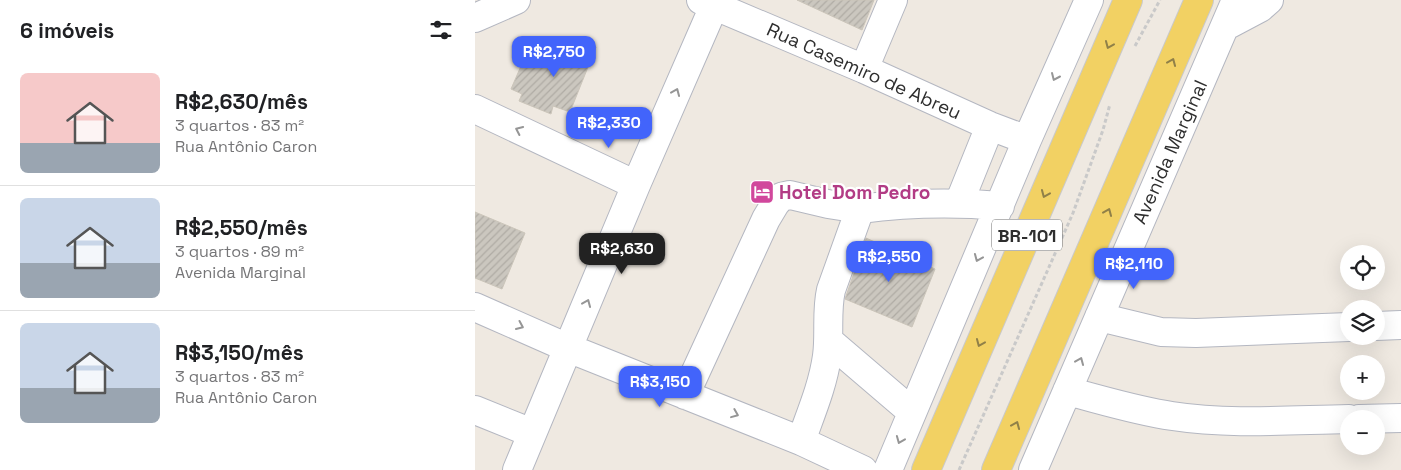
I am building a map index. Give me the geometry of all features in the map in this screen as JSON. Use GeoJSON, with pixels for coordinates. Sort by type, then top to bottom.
{"type":"FeatureCollection","features":[{"type":"Feature","properties":{"kind":"main road","name":"BR-101"},"geometry":{"type":"LineString","coordinates":[[926,470],[1128,0]]}},
{"type":"Feature","properties":{"kind":"main road","name":"BR-101"},"geometry":{"type":"LineString","coordinates":[[996,470],[1199,0]]}},
{"type":"Feature","properties":{"kind":"street"},"geometry":{"type":"LineString","coordinates":[[475,18],[515,0]]}},
{"type":"Feature","properties":{"kind":"street"},"geometry":{"type":"LineString","coordinates":[[864,69],[893,0]]}},
{"type":"Feature","properties":{"kind":"street"},"geometry":{"type":"LineString","coordinates":[[888,470],[1027,140],[1089,0]]}},
{"type":"Feature","properties":{"kind":"street","name":"Avenida Marginal"},"geometry":{"type":"LineString","coordinates":[[1033,470],[1236,0]]}},
{"type":"Feature","properties":{"kind":"street"},"geometry":{"type":"LineString","coordinates":[[1225,26],[1259,8],[1269,0]]}},
{"type":"Feature","properties":{"kind":"street"},"geometry":{"type":"LineString","coordinates":[[517,470],[636,185],[708,3]]}},
{"type":"Feature","properties":{"kind":"street","name":"Rua Casemiro de Abreu"},"geometry":{"type":"LineString","coordinates":[[708,3],[864,69],[990,126],[1027,140]]}},
{"type":"Feature","properties":{"kind":"street"},"geometry":{"type":"LineString","coordinates":[[475,109],[636,185]]}},
{"type":"Feature","properties":{"kind":"street"},"geometry":{"type":"LineString","coordinates":[[959,203],[990,126]]}},
{"type":"Feature","properties":{"kind":"street"},"geometry":{"type":"LineString","coordinates":[[685,395],[767,219],[781,197],[790,195],[860,209],[896,204],[959,203],[1000,206]]}},
{"type":"Feature","properties":{"kind":"street"},"geometry":{"type":"LineString","coordinates":[[801,440],[823,379],[829,341],[829,299],[831,290],[860,209]]}},
{"type":"Feature","properties":{"kind":"street"},"geometry":{"type":"LineString","coordinates":[[475,307],[568,348],[801,440],[863,470]]}},
{"type":"Feature","properties":{"kind":"street"},"geometry":{"type":"LineString","coordinates":[[1099,317],[1161,332],[1196,333],[1340,327]]}},
{"type":"Feature","properties":{"kind":"street"},"geometry":{"type":"LineString","coordinates":[[1385,326],[1401,325]]}},
{"type":"Feature","properties":{"kind":"street"},"geometry":{"type":"LineString","coordinates":[[829,341],[912,412]]}},
{"type":"Feature","properties":{"kind":"street"},"geometry":{"type":"LineString","coordinates":[[1067,391],[1141,410],[1217,421],[1340,419]]}},
{"type":"Feature","properties":{"kind":"street"},"geometry":{"type":"LineString","coordinates":[[475,410],[533,433]]}},
{"type":"Feature","properties":{"kind":"street"},"geometry":{"type":"LineString","coordinates":[[1385,418],[1401,418]]}},
{"type":"Feature","properties":{"kind":"path"},"geometry":{"type":"LineString","coordinates":[[1133,49],[1160,0]]}},
{"type":"Feature","properties":{"kind":"path"},"geometry":{"type":"LineString","coordinates":[[959,470],[1073,214],[1103,130],[1112,97]]}},
{"type":"Feature","properties":{"kind":"building"},"geometry":{"type":"Polygon","coordinates":[[[797,0],[874,0],[862,30],[797,0]]]}},
{"type":"Feature","properties":{"kind":"building"},"geometry":{"type":"Polygon","coordinates":[[[580,40],[596,47],[570,112],[553,106],[551,114],[519,101],[522,94],[511,89],[521,66],[529,68],[535,54],[553,53],[558,43],[576,50],[580,40]]]}},
{"type":"Feature","properties":{"kind":"building"},"geometry":{"type":"Polygon","coordinates":[[[475,212],[525,233],[502,289],[475,278],[475,212]]]}},
{"type":"Feature","properties":{"kind":"building"},"geometry":{"type":"Polygon","coordinates":[[[866,238],[935,269],[912,327],[845,299],[866,238]]]}},
{"type":"Feature","properties":{"kind":"place","name":"Hotel Dom Pedro"},"geometry":{"type":"Point","coordinates":[762,192]}}]}
